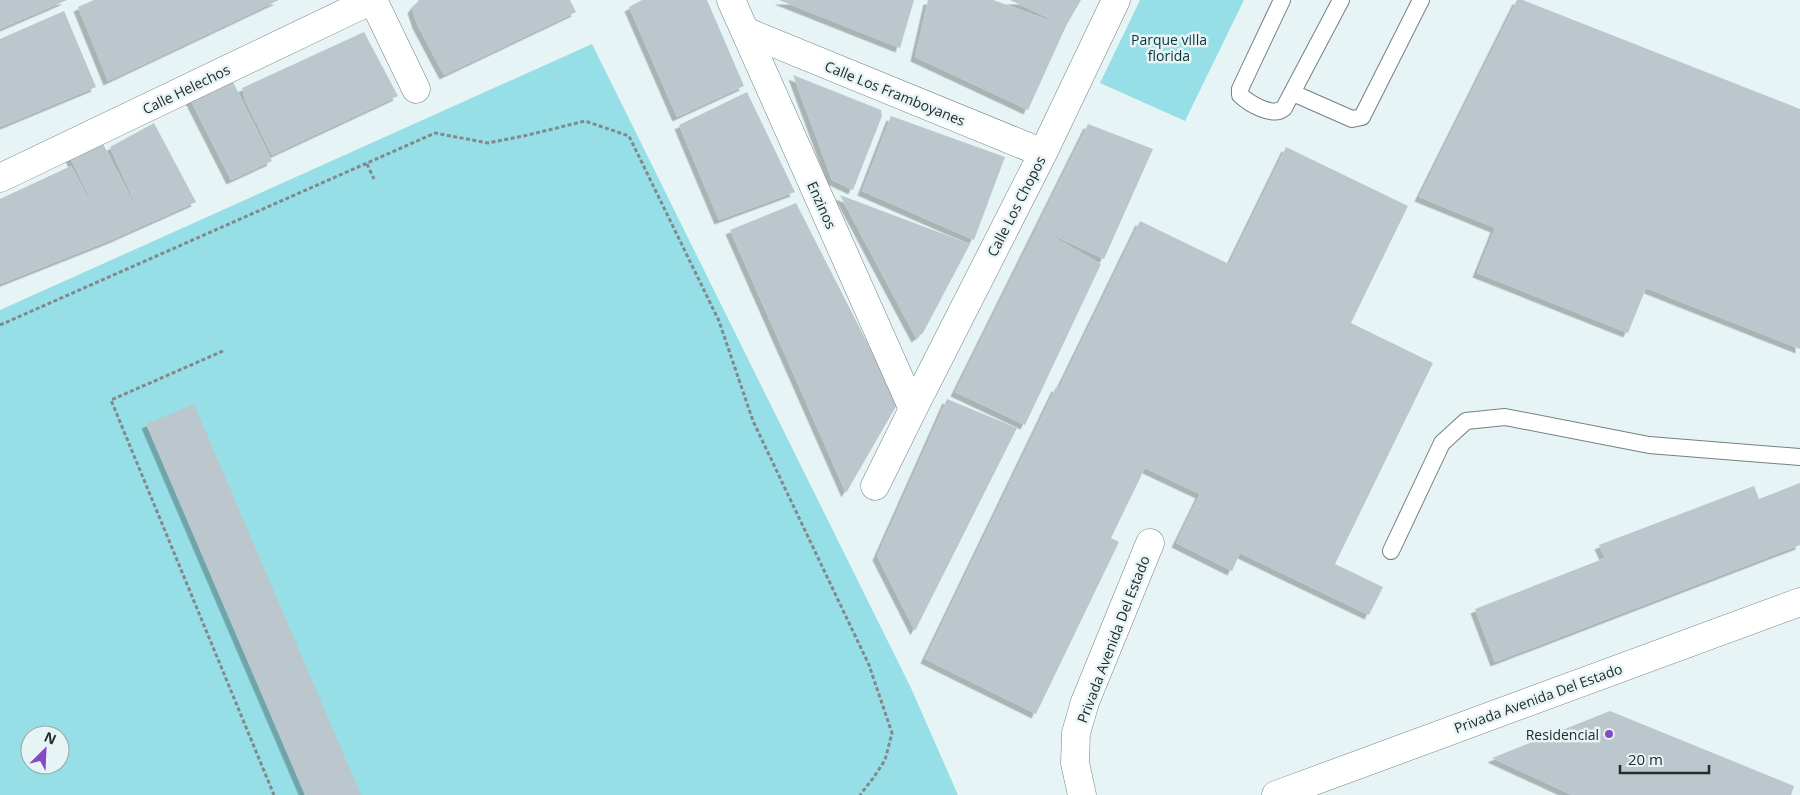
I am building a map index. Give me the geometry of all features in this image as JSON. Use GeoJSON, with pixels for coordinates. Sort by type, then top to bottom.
{"type":"FeatureCollection","features":[{"type":"Feature","properties":{"kind":"street"},"geometry":{"type":"LineString","coordinates":[[372,0],[416,89]]}},
{"type":"Feature","properties":{"kind":"street","name":"Calle Helechos"},"geometry":{"type":"LineString","coordinates":[[0,178],[372,0]]}},
{"type":"Feature","properties":{"kind":"street","name":"Enzinos"},"geometry":{"type":"LineString","coordinates":[[731,0],[913,410]]}},
{"type":"Feature","properties":{"kind":"street","name":"Calle Los Chopos"},"geometry":{"type":"LineString","coordinates":[[876,486],[1043,153],[1116,0]]}},
{"type":"Feature","properties":{"kind":"street","name":"Calle Los Framboyanes"},"geometry":{"type":"LineString","coordinates":[[746,32],[1043,153]]}},
{"type":"Feature","properties":{"kind":"street","name":"Privada Avenida Del Estado"},"geometry":{"type":"LineString","coordinates":[[1082,795],[1076,763],[1076,733],[1085,702],[1150,543]]}},
{"type":"Feature","properties":{"kind":"street","name":"Privada Avenida Del Estado"},"geometry":{"type":"LineString","coordinates":[[1276,795],[1800,602]]}},
{"type":"Feature","properties":{"kind":"lane"},"geometry":{"type":"LineString","coordinates":[[1282,0],[1242,82],[1240,95],[1245,100],[1271,112],[1284,108],[1341,0]]}},
{"type":"Feature","properties":{"kind":"lane"},"geometry":{"type":"LineString","coordinates":[[1293,93],[1352,118],[1362,117],[1421,0]]}},
{"type":"Feature","properties":{"kind":"lane"},"geometry":{"type":"LineString","coordinates":[[1391,551],[1442,443],[1466,421],[1505,417],[1649,445],[1800,456]]}},
{"type":"Feature","properties":{"kind":"path"},"geometry":{"type":"LineString","coordinates":[[0,326],[435,133],[488,143],[585,121],[629,136],[719,321],[753,421],[872,673],[892,733],[885,760],[860,795]]}},
{"type":"Feature","properties":{"kind":"path"},"geometry":{"type":"LineString","coordinates":[[367,164],[374,178]]}},
{"type":"Feature","properties":{"kind":"path"},"geometry":{"type":"LineString","coordinates":[[223,351],[111,400],[274,795]]}},
{"type":"Feature","properties":{"kind":"green space","name":"Parque villa florida"},"geometry":{"type":"Polygon","coordinates":[[[1140,0],[1244,0],[1185,121],[1100,83],[1140,0]]]}},
{"type":"Feature","properties":{"kind":"green space"},"geometry":{"type":"Polygon","coordinates":[[[592,44],[911,688],[958,795],[0,795],[0,310],[592,44]]]}},
{"type":"Feature","properties":{"kind":"building"},"geometry":{"type":"Polygon","coordinates":[[[0,0],[67,0],[0,29],[0,0]]]}},
{"type":"Feature","properties":{"kind":"building"},"geometry":{"type":"Polygon","coordinates":[[[94,0],[279,0],[108,81],[78,7],[94,0]]]}},
{"type":"Feature","properties":{"kind":"building"},"geometry":{"type":"Polygon","coordinates":[[[419,0],[570,0],[576,12],[444,75],[417,24],[412,9],[419,0]]]}},
{"type":"Feature","properties":{"kind":"building"},"geometry":{"type":"Polygon","coordinates":[[[642,0],[707,0],[744,86],[677,117],[629,7],[642,0]]]}},
{"type":"Feature","properties":{"kind":"building"},"geometry":{"type":"Polygon","coordinates":[[[779,0],[914,0],[900,48],[779,0]]]}},
{"type":"Feature","properties":{"kind":"building"},"geometry":{"type":"Polygon","coordinates":[[[928,0],[993,0],[1063,25],[1010,0],[1081,0],[1066,26],[1028,110],[915,57],[928,0]]]}},
{"type":"Feature","properties":{"kind":"building"},"geometry":{"type":"Polygon","coordinates":[[[1517,0],[1523,0],[1800,109],[1800,349],[1646,288],[1628,333],[1477,273],[1495,228],[1419,197],[1517,0]]]}},
{"type":"Feature","properties":{"kind":"building"},"geometry":{"type":"Polygon","coordinates":[[[64,11],[96,87],[0,127],[0,39],[64,11]]]}},
{"type":"Feature","properties":{"kind":"building"},"geometry":{"type":"Polygon","coordinates":[[[364,32],[398,96],[272,155],[245,100],[242,88],[364,32]]]}},
{"type":"Feature","properties":{"kind":"building"},"geometry":{"type":"Polygon","coordinates":[[[793,75],[881,110],[882,116],[853,190],[832,180],[793,75]]]}},
{"type":"Feature","properties":{"kind":"building"},"geometry":{"type":"Polygon","coordinates":[[[231,78],[272,161],[231,180],[190,99],[231,78]]]}},
{"type":"Feature","properties":{"kind":"building"},"geometry":{"type":"Polygon","coordinates":[[[747,92],[795,192],[719,220],[679,125],[747,92]]]}},
{"type":"Feature","properties":{"kind":"building"},"geometry":{"type":"Polygon","coordinates":[[[891,116],[1005,157],[974,240],[862,191],[891,116]]]}},
{"type":"Feature","properties":{"kind":"building"},"geometry":{"type":"Polygon","coordinates":[[[154,123],[196,202],[111,240],[0,284],[0,199],[71,166],[104,227],[69,155],[101,140],[142,219],[110,147],[154,123]]]}},
{"type":"Feature","properties":{"kind":"building"},"geometry":{"type":"Polygon","coordinates":[[[1088,124],[1153,149],[1104,259],[1040,229],[1101,264],[1025,425],[955,392],[1088,124]]]}},
{"type":"Feature","properties":{"kind":"building"},"geometry":{"type":"Polygon","coordinates":[[[1286,147],[1408,206],[1351,323],[1433,363],[1335,564],[1383,587],[1369,615],[1240,553],[1232,571],[1176,543],[1200,494],[1145,468],[1111,538],[1119,542],[1036,714],[925,659],[1056,387],[1059,388],[1140,221],[1229,264],[1286,147]]]}},
{"type":"Feature","properties":{"kind":"building"},"geometry":{"type":"Polygon","coordinates":[[[840,195],[970,244],[923,333],[916,338],[840,195]]]}},
{"type":"Feature","properties":{"kind":"building"},"geometry":{"type":"Polygon","coordinates":[[[796,203],[898,403],[846,493],[730,230],[796,203]]]}},
{"type":"Feature","properties":{"kind":"building"},"geometry":{"type":"Polygon","coordinates":[[[947,399],[1017,428],[915,631],[877,556],[947,399]]]}},
{"type":"Feature","properties":{"kind":"building"},"geometry":{"type":"Polygon","coordinates":[[[194,404],[361,795],[305,795],[146,424],[194,404]]]}},
{"type":"Feature","properties":{"kind":"building"},"geometry":{"type":"Polygon","coordinates":[[[1800,483],[1800,545],[1495,662],[1475,609],[1605,558],[1599,545],[1754,486],[1759,499],[1800,483]]]}},
{"type":"Feature","properties":{"kind":"building","name":"Residencial"},"geometry":{"type":"Polygon","coordinates":[[[1610,711],[1794,786],[1791,795],[1572,795],[1492,758],[1610,711]]]}},
{"type":"Feature","properties":{"kind":"place","name":"Residencial"},"geometry":{"type":"Point","coordinates":[1609,734]}}]}
